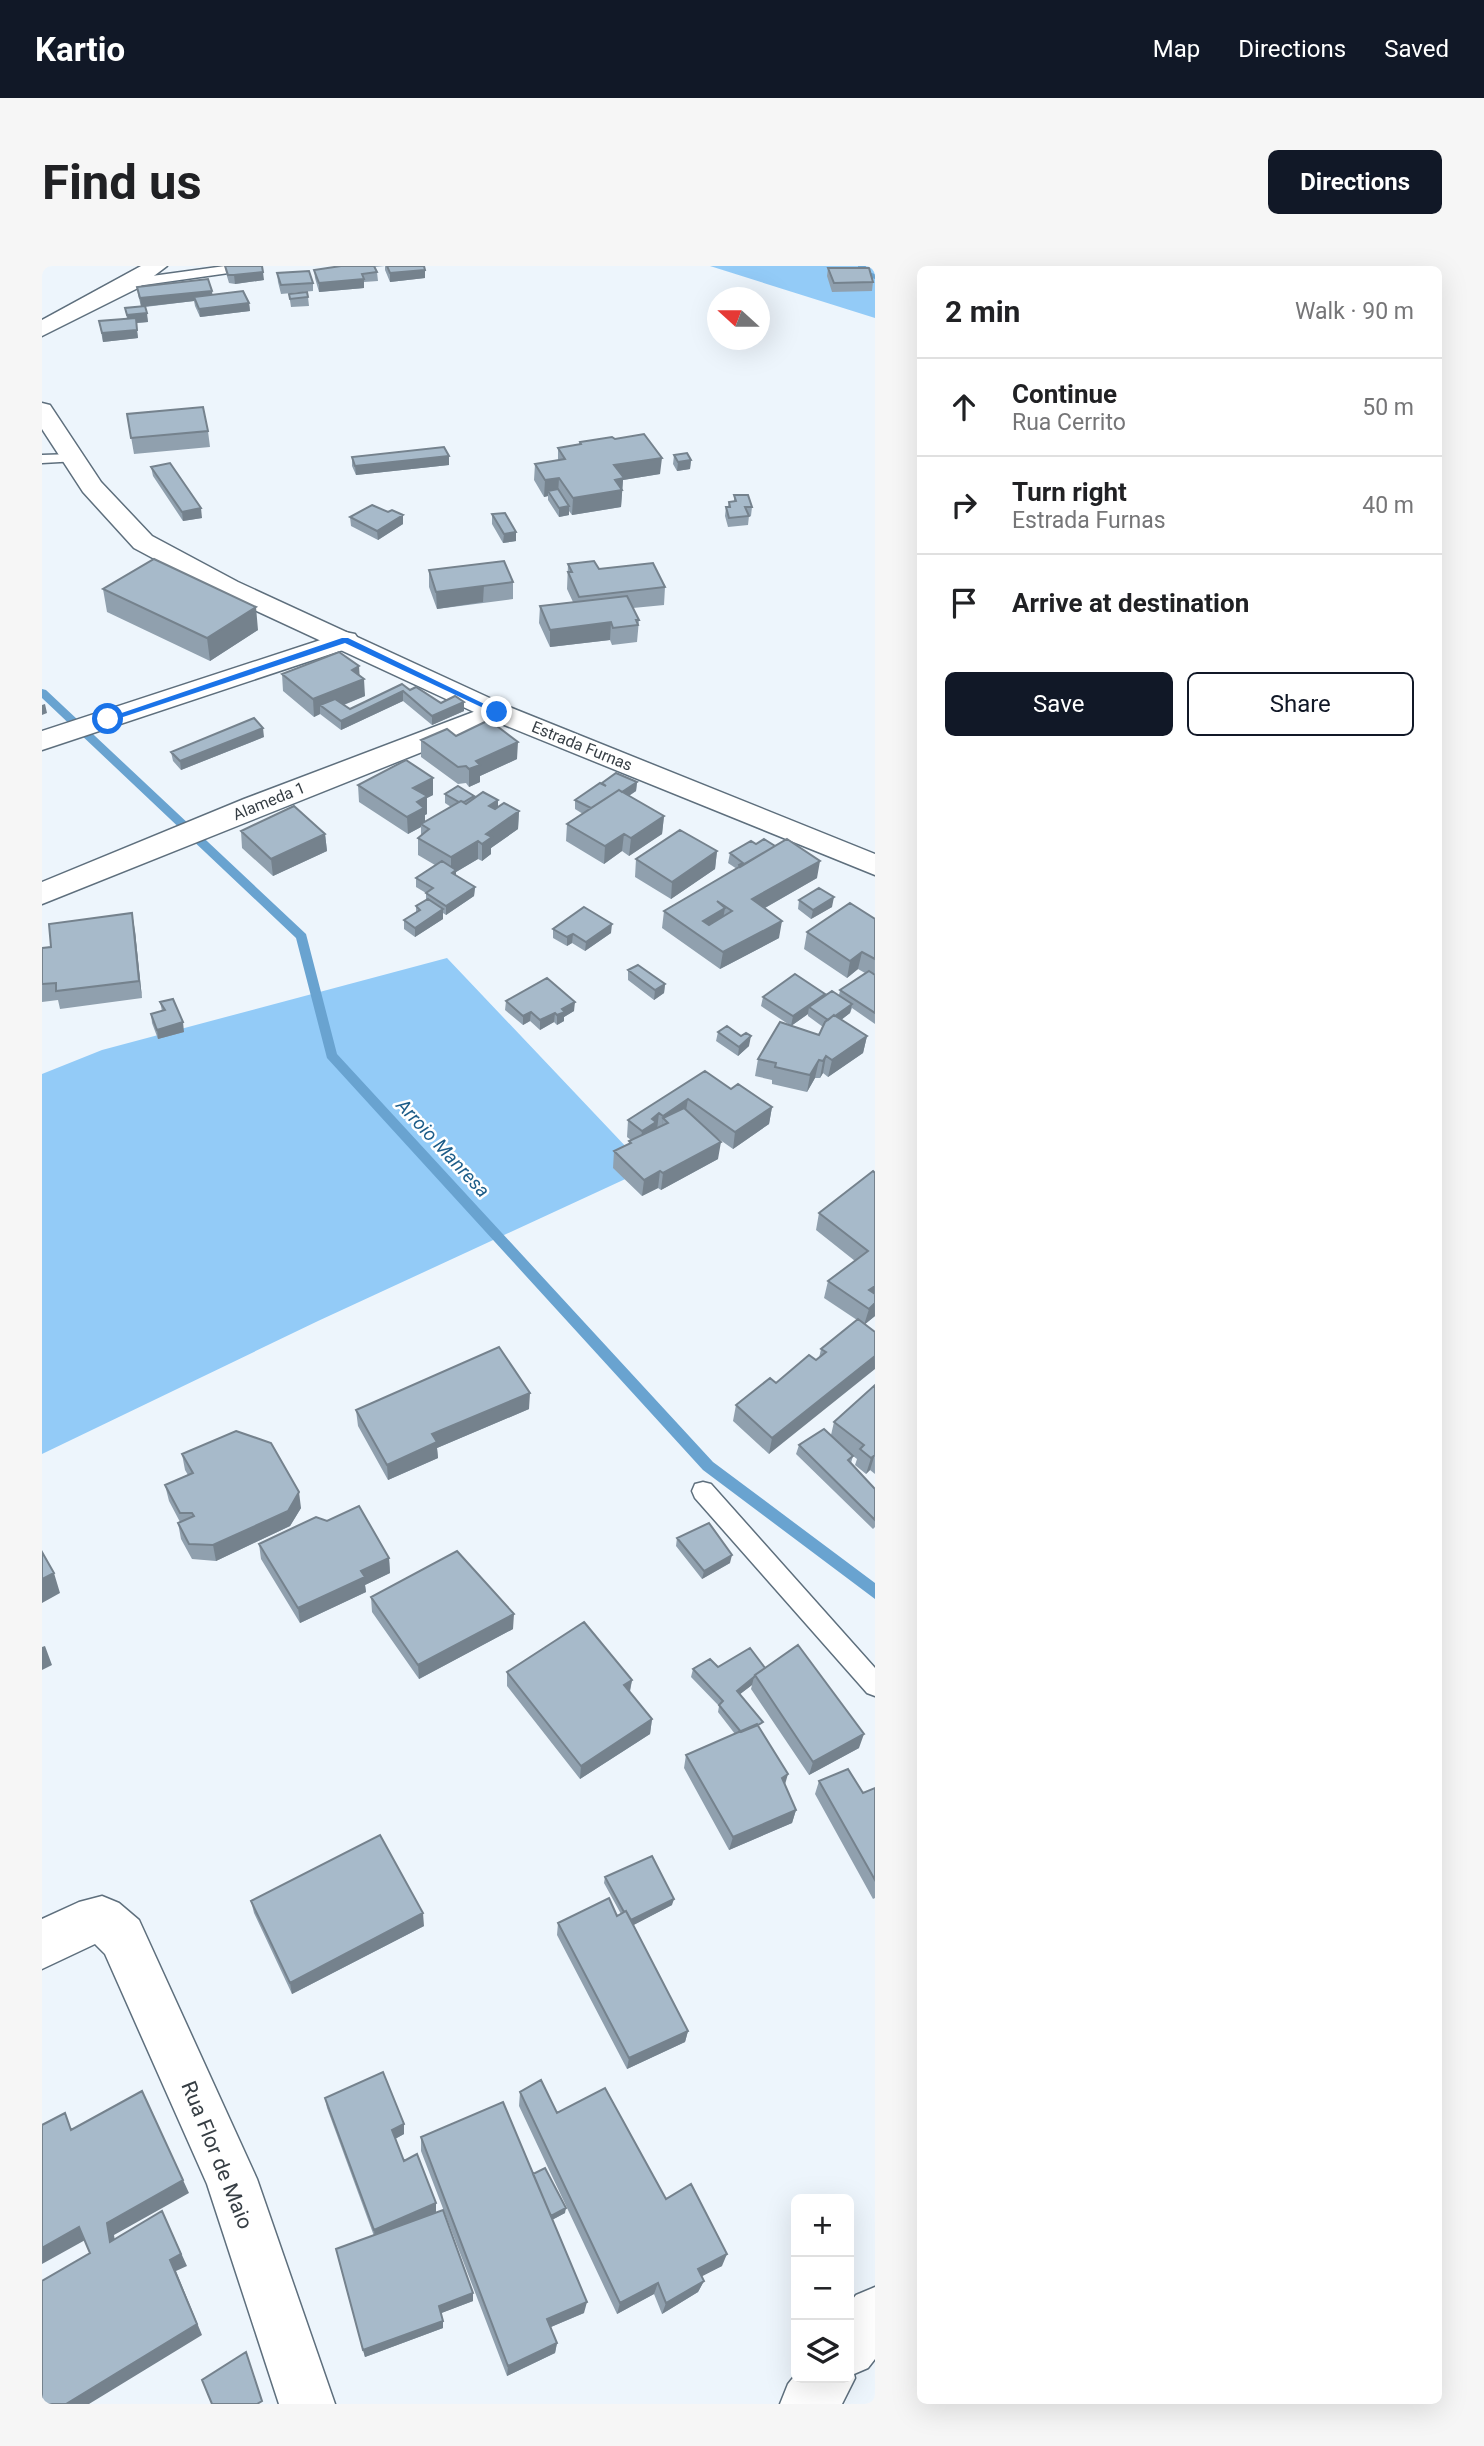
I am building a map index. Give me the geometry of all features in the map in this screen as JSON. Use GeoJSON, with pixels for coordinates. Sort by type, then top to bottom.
{"type":"FeatureCollection","features":[{"type":"Feature","properties":{"kind":"street"},"geometry":{"type":"LineString","coordinates":[[42,328],[130,283],[156,266]]}},
{"type":"Feature","properties":{"kind":"street","name":"Estrada Furnas"},"geometry":{"type":"LineString","coordinates":[[42,410],[92,487],[143,542],[229,588],[497,712],[875,865]]}},
{"type":"Feature","properties":{"kind":"street"},"geometry":{"type":"LineString","coordinates":[[42,741],[345,640]]}},
{"type":"Feature","properties":{"kind":"street","name":"Alameda 1"},"geometry":{"type":"LineString","coordinates":[[42,894],[255,806],[497,712]]}},
{"type":"Feature","properties":{"kind":"street","name":"Rua Flor de Maio"},"geometry":{"type":"LineString","coordinates":[[42,1945],[79,1926],[102,1919],[122,1937],[231,2179],[307,2404]]}},
{"type":"Feature","properties":{"kind":"street"},"geometry":{"type":"LineString","coordinates":[[854,2342],[875,2314]]}},
{"type":"Feature","properties":{"kind":"street"},"geometry":{"type":"LineString","coordinates":[[808,2404],[824,2383]]}},
{"type":"Feature","properties":{"kind":"lane"},"geometry":{"type":"LineString","coordinates":[[130,283],[250,266]]}},
{"type":"Feature","properties":{"kind":"lane"},"geometry":{"type":"LineString","coordinates":[[42,459],[73,458]]}},
{"type":"Feature","properties":{"kind":"lane"},"geometry":{"type":"LineString","coordinates":[[704,1490],[875,1685]]}},
{"type":"Feature","properties":{"kind":"shaded area"},"geometry":{"type":"Polygon","coordinates":[[[710,266],[875,266],[875,318],[710,266]]]}},
{"type":"Feature","properties":{"kind":"shaded area"},"geometry":{"type":"Polygon","coordinates":[[[447,958],[647,1169],[318,1321],[42,1454],[42,1074],[102,1050],[447,958]]]}},
{"type":"Feature","properties":{"kind":"building"},"geometry":{"type":"Polygon","coordinates":[[[225,266],[262,266],[263,272],[228,275],[225,266]]]}},
{"type":"Feature","properties":{"kind":"building"},"geometry":{"type":"Polygon","coordinates":[[[341,266],[374,266],[377,272],[362,274],[364,279],[319,283],[314,270],[341,266]]]}},
{"type":"Feature","properties":{"kind":"building"},"geometry":{"type":"Polygon","coordinates":[[[387,266],[424,266],[425,270],[390,273],[387,266]]]}},
{"type":"Feature","properties":{"kind":"building"},"geometry":{"type":"Polygon","coordinates":[[[828,268],[869,268],[873,282],[834,283],[828,268]]]}},
{"type":"Feature","properties":{"kind":"building"},"geometry":{"type":"Polygon","coordinates":[[[309,271],[313,283],[281,285],[277,273],[309,271]]]}},
{"type":"Feature","properties":{"kind":"building"},"geometry":{"type":"Polygon","coordinates":[[[208,279],[212,291],[140,298],[137,287],[208,279]]]}},
{"type":"Feature","properties":{"kind":"building"},"geometry":{"type":"Polygon","coordinates":[[[243,291],[249,303],[199,309],[194,297],[243,291]]]}},
{"type":"Feature","properties":{"kind":"building"},"geometry":{"type":"Polygon","coordinates":[[[307,292],[308,297],[290,299],[289,294],[307,292]]]}},
{"type":"Feature","properties":{"kind":"building"},"geometry":{"type":"Polygon","coordinates":[[[145,306],[147,313],[127,315],[125,308],[145,306]]]}},
{"type":"Feature","properties":{"kind":"building"},"geometry":{"type":"Polygon","coordinates":[[[136,318],[137,330],[102,333],[99,321],[136,318]]]}},
{"type":"Feature","properties":{"kind":"building"},"geometry":{"type":"Polygon","coordinates":[[[203,407],[208,431],[131,438],[127,414],[203,407]]]}},
{"type":"Feature","properties":{"kind":"building"},"geometry":{"type":"Polygon","coordinates":[[[644,434],[662,458],[614,465],[624,478],[615,480],[622,490],[573,498],[559,478],[545,480],[535,464],[565,459],[558,448],[581,444],[580,442],[644,434]]]}},
{"type":"Feature","properties":{"kind":"building"},"geometry":{"type":"Polygon","coordinates":[[[444,447],[449,456],[355,466],[352,457],[444,447]]]}},
{"type":"Feature","properties":{"kind":"building"},"geometry":{"type":"Polygon","coordinates":[[[687,453],[691,460],[678,462],[674,455],[687,453]]]}},
{"type":"Feature","properties":{"kind":"building"},"geometry":{"type":"Polygon","coordinates":[[[170,463],[201,508],[182,512],[151,467],[170,463]]]}},
{"type":"Feature","properties":{"kind":"building"},"geometry":{"type":"Polygon","coordinates":[[[558,489],[569,506],[559,508],[548,491],[558,489]]]}},
{"type":"Feature","properties":{"kind":"building"},"geometry":{"type":"Polygon","coordinates":[[[734,495],[748,495],[752,507],[745,507],[749,516],[729,518],[726,507],[730,507],[729,502],[736,501],[734,495]]]}},
{"type":"Feature","properties":{"kind":"building"},"geometry":{"type":"Polygon","coordinates":[[[372,505],[403,515],[377,531],[350,517],[372,505]]]}},
{"type":"Feature","properties":{"kind":"building"},"geometry":{"type":"Polygon","coordinates":[[[505,513],[516,532],[504,534],[492,514],[505,513]]]}},
{"type":"Feature","properties":{"kind":"building"},"geometry":{"type":"Polygon","coordinates":[[[154,559],[256,607],[207,638],[103,589],[154,559]]]}},
{"type":"Feature","properties":{"kind":"building"},"geometry":{"type":"Polygon","coordinates":[[[504,561],[513,582],[436,592],[429,570],[504,561]]]}},
{"type":"Feature","properties":{"kind":"building"},"geometry":{"type":"Polygon","coordinates":[[[594,561],[599,569],[653,563],[665,587],[579,597],[568,572],[572,572],[568,564],[594,561]]]}},
{"type":"Feature","properties":{"kind":"building"},"geometry":{"type":"Polygon","coordinates":[[[627,596],[639,620],[636,620],[638,625],[613,628],[611,622],[550,630],[540,606],[627,596]]]}},
{"type":"Feature","properties":{"kind":"building"},"geometry":{"type":"Polygon","coordinates":[[[339,652],[359,666],[352,670],[364,679],[313,699],[282,674],[339,652]]]}},
{"type":"Feature","properties":{"kind":"building"},"geometry":{"type":"Polygon","coordinates":[[[402,684],[410,690],[416,687],[441,703],[455,696],[464,702],[432,716],[403,691],[341,721],[320,705],[335,699],[350,709],[402,684]]]}},
{"type":"Feature","properties":{"kind":"building"},"geometry":{"type":"Polygon","coordinates":[[[254,718],[263,728],[180,761],[171,752],[254,718]]]}},
{"type":"Feature","properties":{"kind":"building"},"geometry":{"type":"Polygon","coordinates":[[[489,720],[518,742],[476,761],[480,765],[469,769],[466,766],[458,767],[421,740],[447,729],[456,736],[489,720]]]}},
{"type":"Feature","properties":{"kind":"building"},"geometry":{"type":"Polygon","coordinates":[[[406,760],[433,778],[413,788],[427,796],[417,802],[424,808],[407,817],[358,785],[406,760]]]}},
{"type":"Feature","properties":{"kind":"building"},"geometry":{"type":"Polygon","coordinates":[[[616,773],[637,782],[591,808],[575,800],[600,783],[606,786],[602,783],[616,773]]]}},
{"type":"Feature","properties":{"kind":"building"},"geometry":{"type":"Polygon","coordinates":[[[458,786],[474,796],[459,802],[445,794],[458,786]]]}},
{"type":"Feature","properties":{"kind":"building"},"geometry":{"type":"Polygon","coordinates":[[[619,790],[664,816],[631,838],[624,834],[605,846],[567,824],[619,790]]]}},
{"type":"Feature","properties":{"kind":"building"},"geometry":{"type":"Polygon","coordinates":[[[483,792],[498,800],[489,806],[495,809],[504,803],[519,811],[486,834],[492,837],[482,844],[478,841],[451,857],[418,838],[429,829],[421,824],[461,801],[466,804],[483,792]]]}},
{"type":"Feature","properties":{"kind":"building"},"geometry":{"type":"Polygon","coordinates":[[[294,806],[325,834],[271,859],[241,831],[294,806]]]}},
{"type":"Feature","properties":{"kind":"building"},"geometry":{"type":"Polygon","coordinates":[[[680,830],[717,851],[672,882],[636,859],[680,830]]]}},
{"type":"Feature","properties":{"kind":"building"},"geometry":{"type":"Polygon","coordinates":[[[764,839],[775,846],[740,867],[743,863],[730,853],[751,841],[756,844],[764,839]]]}},
{"type":"Feature","properties":{"kind":"building"},"geometry":{"type":"Polygon","coordinates":[[[787,839],[820,861],[752,899],[782,921],[723,952],[664,911],[787,839]],[[717,901],[725,908],[703,921],[709,925],[732,911],[717,901]]]}},
{"type":"Feature","properties":{"kind":"building"},"geometry":{"type":"Polygon","coordinates":[[[442,861],[456,870],[452,873],[475,887],[446,906],[426,893],[433,888],[416,878],[442,861]]]}},
{"type":"Feature","properties":{"kind":"building"},"geometry":{"type":"Polygon","coordinates":[[[819,888],[834,897],[813,910],[799,900],[819,888]]]}},
{"type":"Feature","properties":{"kind":"building"},"geometry":{"type":"Polygon","coordinates":[[[428,899],[443,909],[415,928],[404,920],[420,910],[416,906],[428,899]]]}},
{"type":"Feature","properties":{"kind":"building"},"geometry":{"type":"Polygon","coordinates":[[[850,903],[875,919],[875,959],[862,952],[850,961],[807,932],[850,903]]]}},
{"type":"Feature","properties":{"kind":"building"},"geometry":{"type":"Polygon","coordinates":[[[584,907],[612,924],[586,942],[573,934],[567,937],[553,929],[584,907]]]}},
{"type":"Feature","properties":{"kind":"building"},"geometry":{"type":"Polygon","coordinates":[[[132,913],[139,981],[56,991],[56,983],[42,984],[42,948],[51,947],[49,924],[132,913]]]}},
{"type":"Feature","properties":{"kind":"building"},"geometry":{"type":"Polygon","coordinates":[[[638,965],[665,984],[655,990],[628,970],[638,965]]]}},
{"type":"Feature","properties":{"kind":"building"},"geometry":{"type":"Polygon","coordinates":[[[869,971],[875,975],[875,1013],[840,990],[869,971]]]}},
{"type":"Feature","properties":{"kind":"building"},"geometry":{"type":"Polygon","coordinates":[[[795,974],[825,994],[793,1016],[763,997],[795,974]]]}},
{"type":"Feature","properties":{"kind":"building"},"geometry":{"type":"Polygon","coordinates":[[[547,978],[575,1002],[562,1009],[565,1012],[540,1020],[531,1012],[523,1016],[506,1001],[547,978]]]}},
{"type":"Feature","properties":{"kind":"building"},"geometry":{"type":"Polygon","coordinates":[[[832,991],[852,1004],[828,1020],[809,1007],[832,991]]]}},
{"type":"Feature","properties":{"kind":"building"},"geometry":{"type":"Polygon","coordinates":[[[173,999],[183,1022],[157,1030],[151,1014],[165,1010],[160,1002],[173,999]]]}},
{"type":"Feature","properties":{"kind":"building"},"geometry":{"type":"Polygon","coordinates":[[[834,1015],[867,1036],[832,1060],[826,1056],[823,1061],[819,1060],[810,1075],[775,1067],[776,1063],[758,1059],[780,1022],[819,1035],[825,1022],[834,1015]]]}},
{"type":"Feature","properties":{"kind":"building"},"geometry":{"type":"Polygon","coordinates":[[[727,1026],[741,1036],[746,1033],[751,1036],[739,1047],[718,1032],[727,1026]]]}},
{"type":"Feature","properties":{"kind":"building"},"geometry":{"type":"Polygon","coordinates":[[[705,1071],[731,1089],[738,1084],[772,1107],[735,1132],[688,1099],[663,1116],[659,1113],[652,1119],[656,1122],[642,1131],[628,1120],[705,1071]]]}},
{"type":"Feature","properties":{"kind":"building"},"geometry":{"type":"Polygon","coordinates":[[[684,1108],[721,1142],[663,1173],[660,1171],[644,1180],[614,1151],[668,1123],[663,1118],[684,1108]]]}},
{"type":"Feature","properties":{"kind":"building"},"geometry":{"type":"Polygon","coordinates":[[[873,1171],[875,1286],[869,1290],[875,1294],[875,1303],[869,1309],[828,1281],[868,1251],[819,1213],[873,1171]]]}},
{"type":"Feature","properties":{"kind":"building"},"geometry":{"type":"Polygon","coordinates":[[[858,1319],[875,1332],[875,1356],[772,1438],[736,1405],[770,1378],[776,1383],[809,1355],[816,1360],[826,1352],[821,1349],[858,1319]]]}},
{"type":"Feature","properties":{"kind":"building"},"geometry":{"type":"Polygon","coordinates":[[[499,1347],[530,1393],[432,1434],[437,1442],[387,1465],[356,1410],[499,1347]]]}},
{"type":"Feature","properties":{"kind":"building"},"geometry":{"type":"Polygon","coordinates":[[[875,1385],[875,1455],[871,1458],[860,1449],[864,1445],[834,1422],[875,1385]]]}},
{"type":"Feature","properties":{"kind":"building"},"geometry":{"type":"Polygon","coordinates":[[[824,1429],[853,1456],[848,1460],[875,1489],[875,1520],[799,1445],[824,1429]]]}},
{"type":"Feature","properties":{"kind":"building"},"geometry":{"type":"Polygon","coordinates":[[[236,1431],[271,1443],[299,1492],[288,1511],[213,1545],[189,1544],[178,1523],[194,1516],[192,1513],[180,1513],[165,1485],[193,1473],[182,1454],[236,1431]]]}},
{"type":"Feature","properties":{"kind":"building"},"geometry":{"type":"Polygon","coordinates":[[[359,1506],[389,1558],[361,1571],[365,1577],[298,1608],[259,1544],[316,1517],[327,1521],[359,1506]]]}},
{"type":"Feature","properties":{"kind":"building"},"geometry":{"type":"Polygon","coordinates":[[[709,1523],[732,1555],[704,1571],[677,1538],[709,1523]]]}},
{"type":"Feature","properties":{"kind":"building"},"geometry":{"type":"Polygon","coordinates":[[[457,1551],[514,1614],[418,1665],[371,1597],[457,1551]]]}},
{"type":"Feature","properties":{"kind":"building"},"geometry":{"type":"Polygon","coordinates":[[[42,1552],[54,1573],[42,1579],[42,1552]]]}},
{"type":"Feature","properties":{"kind":"building"},"geometry":{"type":"Polygon","coordinates":[[[584,1622],[632,1680],[624,1685],[652,1719],[581,1766],[507,1672],[584,1622]]]}},
{"type":"Feature","properties":{"kind":"building"},"geometry":{"type":"Polygon","coordinates":[[[798,1645],[864,1734],[813,1762],[755,1675],[798,1645]]]}},
{"type":"Feature","properties":{"kind":"building"},"geometry":{"type":"Polygon","coordinates":[[[750,1648],[765,1668],[737,1691],[763,1722],[741,1732],[719,1705],[723,1701],[693,1669],[710,1659],[718,1667],[750,1648]]]}},
{"type":"Feature","properties":{"kind":"building"},"geometry":{"type":"Polygon","coordinates":[[[757,1724],[788,1774],[782,1778],[796,1810],[733,1837],[686,1755],[757,1724]]]}},
{"type":"Feature","properties":{"kind":"building"},"geometry":{"type":"Polygon","coordinates":[[[848,1769],[863,1793],[875,1788],[875,1880],[819,1781],[848,1769]]]}},
{"type":"Feature","properties":{"kind":"building"},"geometry":{"type":"Polygon","coordinates":[[[380,1835],[423,1913],[290,1983],[251,1901],[380,1835]]]}},
{"type":"Feature","properties":{"kind":"building"},"geometry":{"type":"Polygon","coordinates":[[[652,1856],[674,1899],[631,1920],[605,1877],[652,1856]]]}},
{"type":"Feature","properties":{"kind":"building"},"geometry":{"type":"Polygon","coordinates":[[[609,1898],[617,1916],[626,1911],[688,2031],[629,2058],[558,1923],[609,1898]]]}},
{"type":"Feature","properties":{"kind":"building"},"geometry":{"type":"Polygon","coordinates":[[[383,2072],[404,2124],[392,2130],[404,2161],[417,2154],[436,2203],[374,2230],[325,2098],[383,2072]]]}},
{"type":"Feature","properties":{"kind":"building"},"geometry":{"type":"Polygon","coordinates":[[[541,2080],[557,2113],[605,2088],[666,2199],[691,2184],[727,2254],[698,2269],[704,2281],[666,2303],[658,2283],[620,2303],[520,2092],[541,2080]]]}},
{"type":"Feature","properties":{"kind":"building"},"geometry":{"type":"Polygon","coordinates":[[[142,2091],[183,2180],[107,2223],[110,2242],[162,2211],[181,2254],[170,2260],[197,2324],[66,2404],[42,2404],[42,2281],[90,2253],[79,2227],[42,2248],[42,2125],[65,2113],[71,2130],[142,2091]]]}},
{"type":"Feature","properties":{"kind":"building"},"geometry":{"type":"Polygon","coordinates":[[[503,2102],[587,2302],[547,2319],[557,2343],[508,2366],[421,2137],[503,2102]]]}},
{"type":"Feature","properties":{"kind":"building"},"geometry":{"type":"Polygon","coordinates":[[[545,2168],[566,2208],[551,2216],[533,2174],[545,2168]]]}},
{"type":"Feature","properties":{"kind":"building"},"geometry":{"type":"Polygon","coordinates":[[[443,2210],[473,2293],[439,2306],[443,2321],[363,2350],[336,2249],[443,2210]]]}},
{"type":"Feature","properties":{"kind":"building"},"geometry":{"type":"Polygon","coordinates":[[[246,2352],[262,2401],[257,2404],[212,2404],[202,2380],[246,2352]]]}},
{"type":"Feature","properties":{"kind":"waterway"},"geometry":{"type":"LineString","coordinates":[[862,266],[861,272],[875,277]]}},
{"type":"Feature","properties":{"kind":"waterway","name":"Arroio Manresa"},"geometry":{"type":"LineString","coordinates":[[42,692],[302,937],[331,1055],[708,1466],[875,1592]]}},
{"type":"Feature","properties":{"kind":"route"},"geometry":{"type":"LineString","coordinates":[[108,719],[345,640],[497,712]]}}]}
